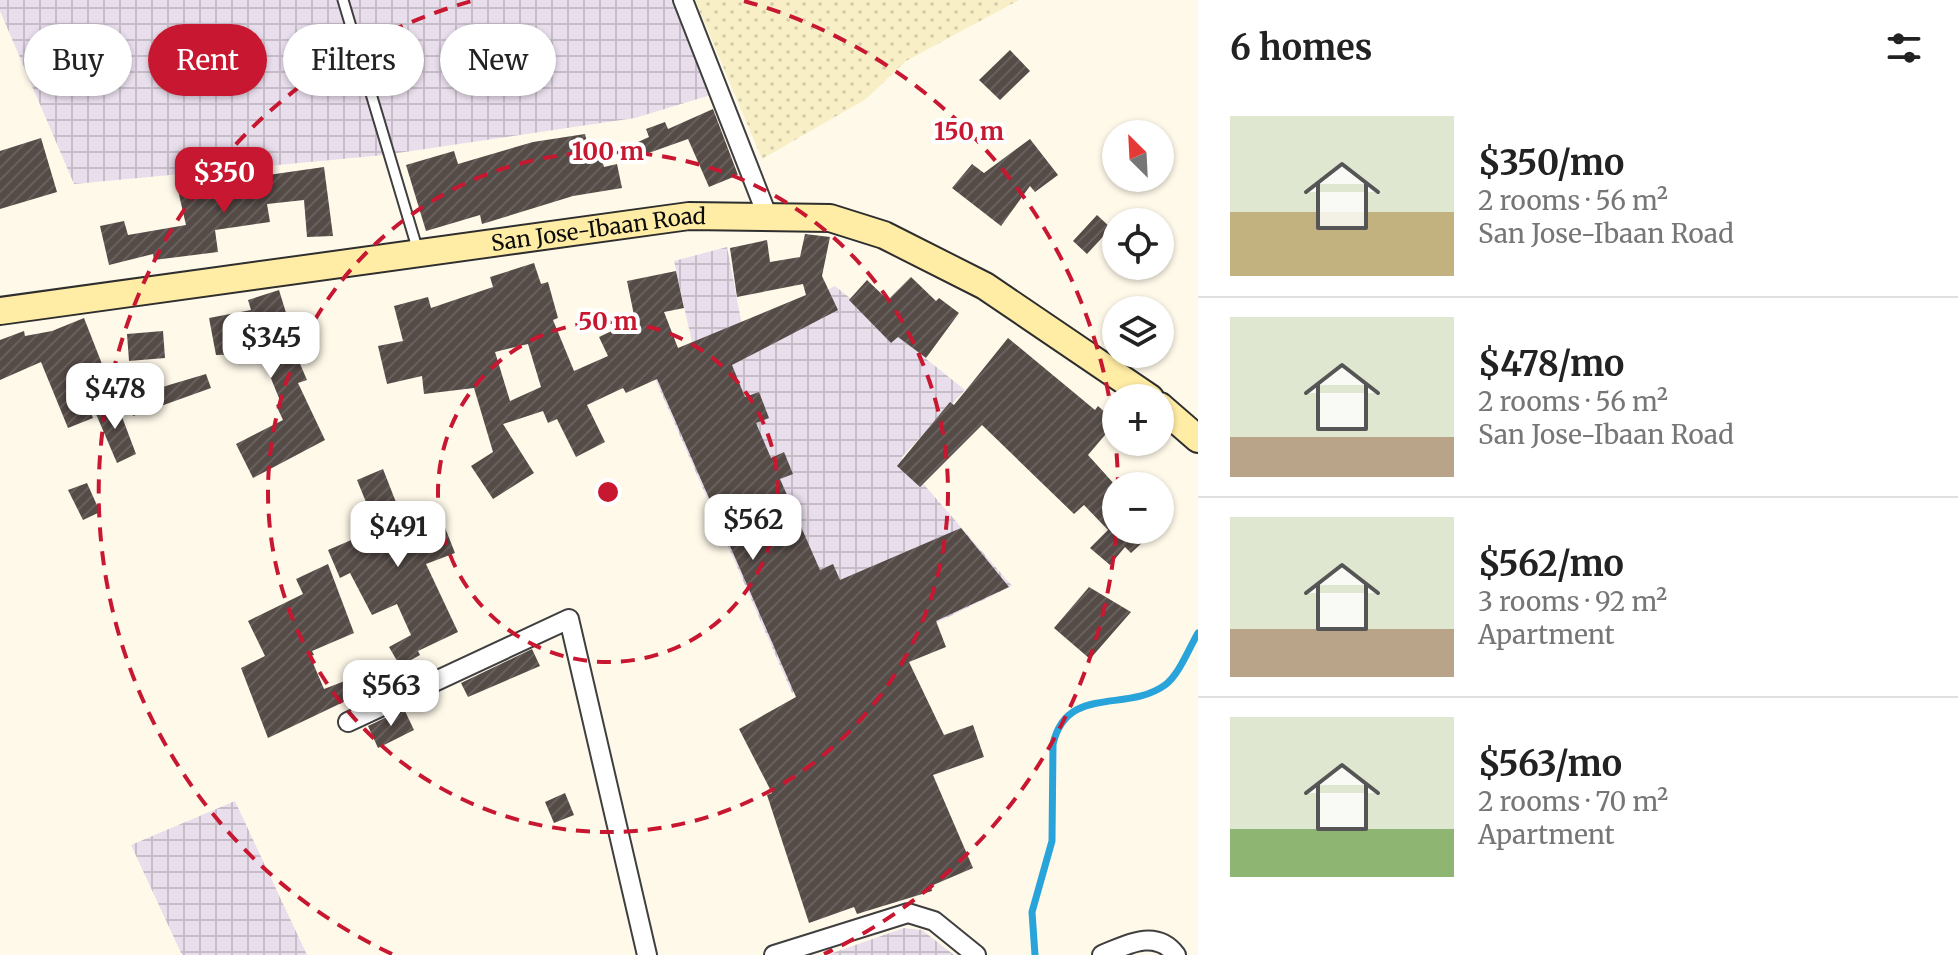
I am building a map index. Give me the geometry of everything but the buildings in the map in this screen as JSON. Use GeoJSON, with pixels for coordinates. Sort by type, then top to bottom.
{"type":"FeatureCollection","features":[{"type":"Feature","properties":{"kind":"main road","name":"San Jose-Ibaan Road"},"geometry":{"type":"LineString","coordinates":[[0,311],[193,287],[418,251],[689,216],[830,218],[884,235],[985,286],[1129,384]]}},
{"type":"Feature","properties":{"kind":"main road"},"geometry":{"type":"LineString","coordinates":[[1174,418],[1198,439]]}},
{"type":"Feature","properties":{"kind":"street"},"geometry":{"type":"LineString","coordinates":[[683,0],[767,215]]}},
{"type":"Feature","properties":{"kind":"street"},"geometry":{"type":"LineString","coordinates":[[348,722],[569,619],[647,955]]}},
{"type":"Feature","properties":{"kind":"street"},"geometry":{"type":"LineString","coordinates":[[774,955],[908,913],[934,921],[976,955]]}},
{"type":"Feature","properties":{"kind":"street"},"geometry":{"type":"LineString","coordinates":[[1102,955],[1150,939],[1165,944],[1176,955]]}},
{"type":"Feature","properties":{"kind":"lane"},"geometry":{"type":"LineString","coordinates":[[343,0],[418,251]]}},
{"type":"Feature","properties":{"kind":"shaded area"},"geometry":{"type":"Polygon","coordinates":[[[0,0],[673,0],[714,94],[635,118],[384,155],[74,184],[36,96],[132,96],[132,24],[24,24],[24,67],[0,11],[0,0]]]}},
{"type":"Feature","properties":{"kind":"shaded area"},"geometry":{"type":"Polygon","coordinates":[[[695,0],[1019,0],[906,61],[866,99],[762,159],[695,0]]]}},
{"type":"Feature","properties":{"kind":"shaded area"},"geometry":{"type":"Polygon","coordinates":[[[727,247],[743,330],[835,286],[965,390],[901,458],[1012,586],[792,693],[653,374],[695,356],[674,261],[727,247]]]}},
{"type":"Feature","properties":{"kind":"shaded area"},"geometry":{"type":"Polygon","coordinates":[[[235,801],[307,955],[182,955],[131,845],[235,801]]]}},
{"type":"Feature","properties":{"kind":"shaded area"},"geometry":{"type":"Polygon","coordinates":[[[904,928],[922,930],[954,955],[827,955],[904,928]]]}},
{"type":"Feature","properties":{"kind":"waterway"},"geometry":{"type":"LineString","coordinates":[[1035,955],[1032,912],[1052,841],[1053,744],[1060,725],[1071,713],[1085,706],[1133,698],[1165,685],[1179,668],[1198,633]]}}]}
